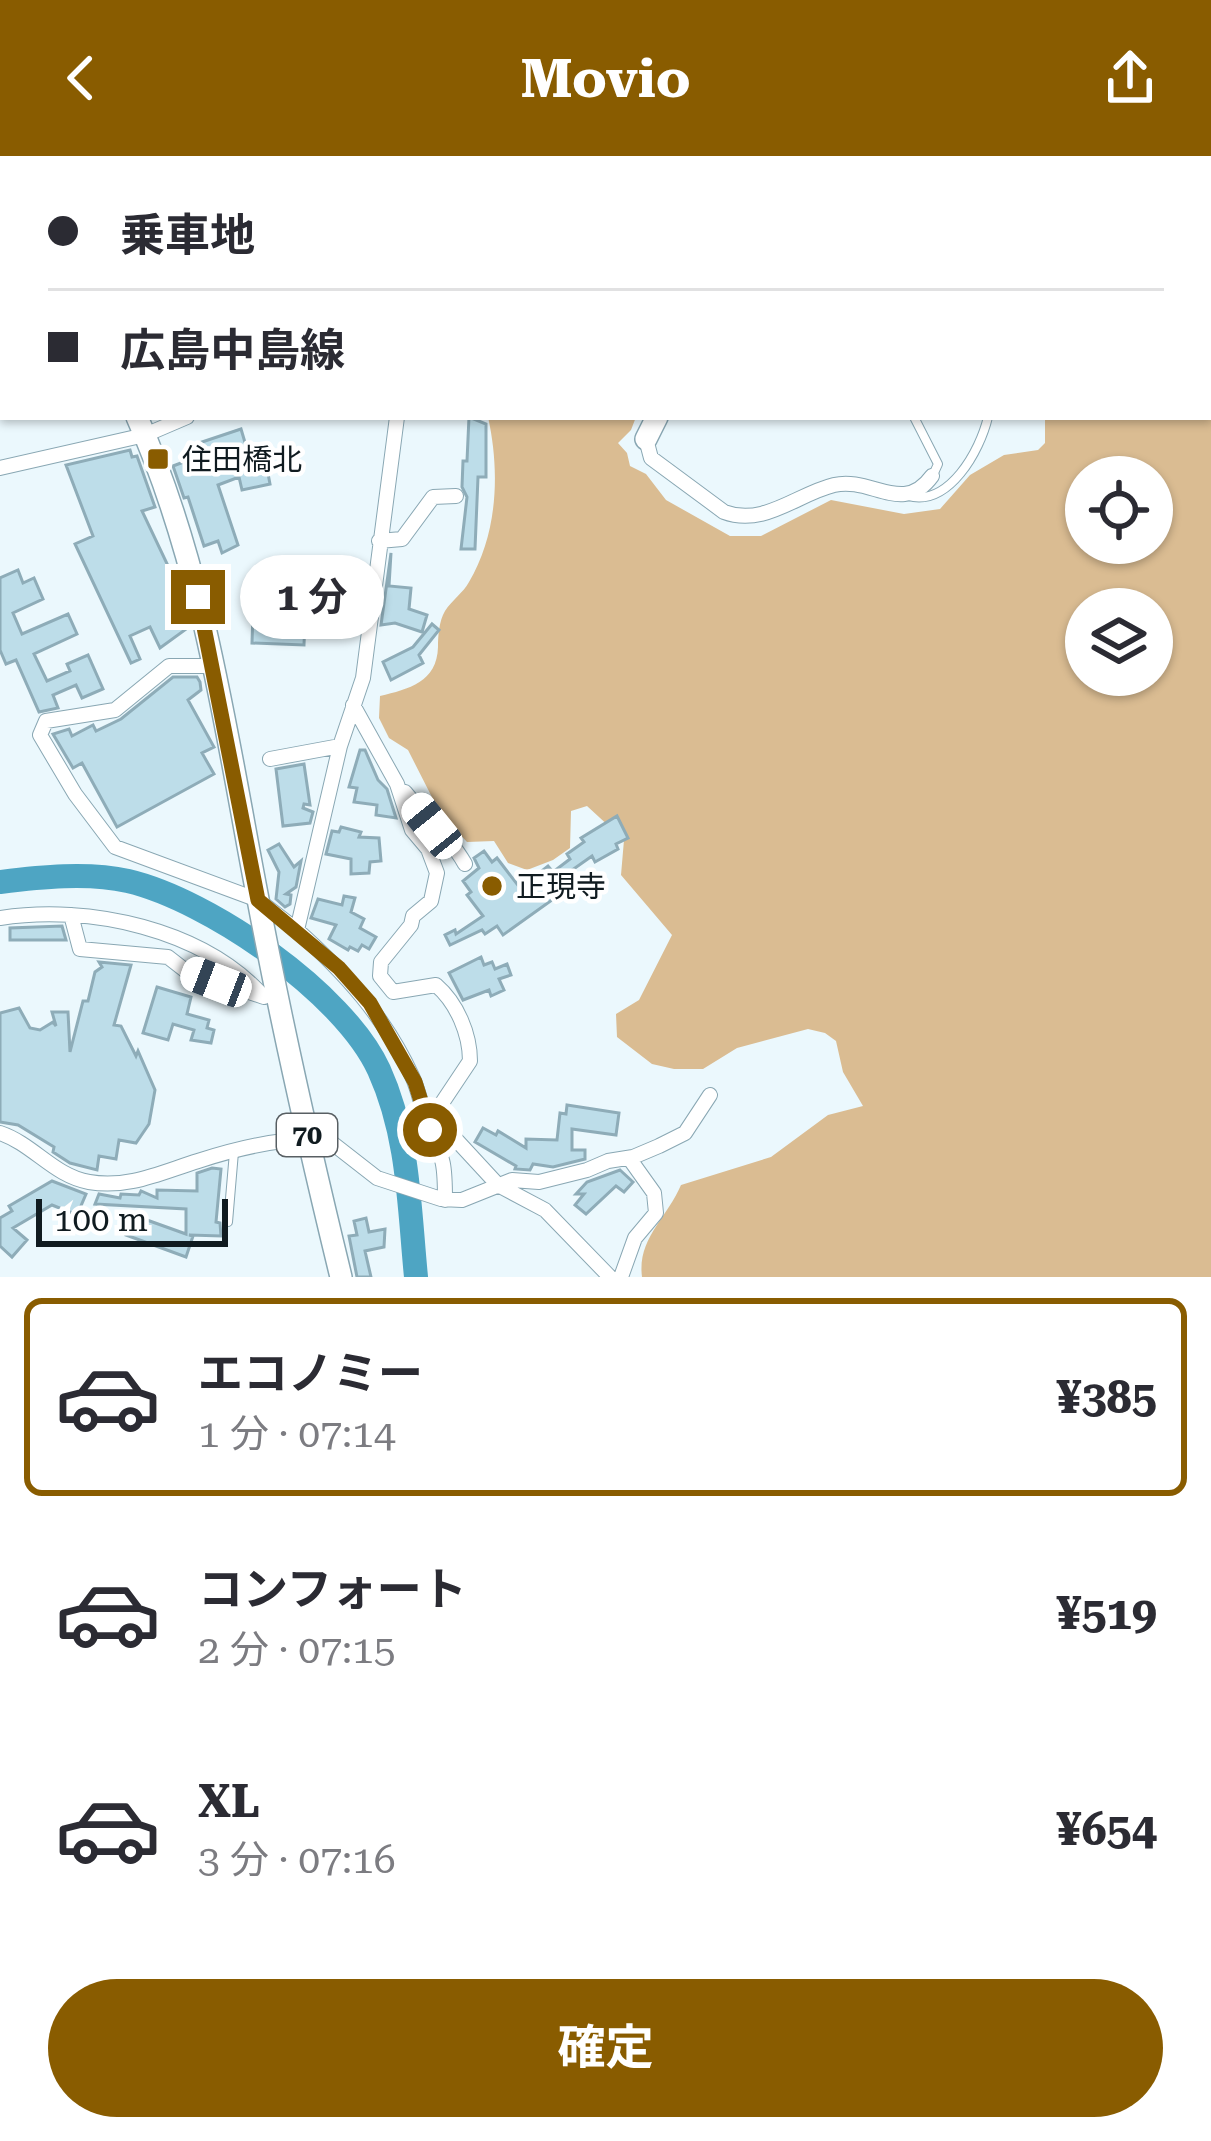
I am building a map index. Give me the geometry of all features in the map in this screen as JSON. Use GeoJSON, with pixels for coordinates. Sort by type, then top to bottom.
{"type":"FeatureCollection","features":[{"type":"Feature","properties":{"kind":"main road"},"geometry":{"type":"LineString","coordinates":[[646,439],[656,420]]}},
{"type":"Feature","properties":{"kind":"main road","name":"70"},"geometry":{"type":"LineString","coordinates":[[141,426],[170,501],[214,666],[272,997],[341,1277]]}},
{"type":"Feature","properties":{"kind":"street"},"geometry":{"type":"LineString","coordinates":[[0,468],[172,420]]}},
{"type":"Feature","properties":{"kind":"street"},"geometry":{"type":"LineString","coordinates":[[297,930],[340,746],[363,678],[397,420]]}},
{"type":"Feature","properties":{"kind":"street"},"geometry":{"type":"LineString","coordinates":[[646,439],[651,458],[731,515],[761,515],[836,484],[907,495],[920,490],[932,476]]}},
{"type":"Feature","properties":{"kind":"street"},"geometry":{"type":"LineString","coordinates":[[379,541],[402,539],[433,497],[456,496]]}},
{"type":"Feature","properties":{"kind":"street"},"geometry":{"type":"LineString","coordinates":[[214,666],[169,666],[116,710],[46,721],[40,735],[75,794],[115,847],[259,906],[297,930],[370,1003],[405,1062],[442,1153],[443,1200]]}},
{"type":"Feature","properties":{"kind":"street"},"geometry":{"type":"LineString","coordinates":[[353,705],[437,874],[431,901],[413,916],[381,962],[380,976],[393,992]]}},
{"type":"Feature","properties":{"kind":"street"},"geometry":{"type":"LineString","coordinates":[[270,759],[340,746]]}},
{"type":"Feature","properties":{"kind":"street"},"geometry":{"type":"LineString","coordinates":[[390,775],[432,826],[453,842],[465,864]]}},
{"type":"Feature","properties":{"kind":"street"},"geometry":{"type":"LineString","coordinates":[[0,918],[36,912],[145,929],[207,951],[272,997]]}},
{"type":"Feature","properties":{"kind":"street"},"geometry":{"type":"LineString","coordinates":[[71,915],[80,949],[168,957],[186,971],[272,997]]}},
{"type":"Feature","properties":{"kind":"street"},"geometry":{"type":"LineString","coordinates":[[370,1003],[393,992],[436,985],[454,1006],[470,1061],[442,1103],[443,1121],[498,1185],[545,1210],[610,1277]]}},
{"type":"Feature","properties":{"kind":"street"},"geometry":{"type":"LineString","coordinates":[[0,1133],[20,1141],[70,1178],[102,1184],[149,1178],[234,1152],[327,1138],[385,1181],[443,1200],[473,1198],[512,1180],[538,1182],[629,1158],[686,1133],[710,1095]]}},
{"type":"Feature","properties":{"kind":"street"},"geometry":{"type":"LineString","coordinates":[[621,1277],[635,1238],[656,1213],[654,1193],[629,1158]]}},
{"type":"Feature","properties":{"kind":"lane"},"geometry":{"type":"LineString","coordinates":[[916,420],[938,464],[932,476]]}},
{"type":"Feature","properties":{"kind":"lane"},"geometry":{"type":"LineString","coordinates":[[907,495],[928,498],[957,478],[986,420]]}},
{"type":"Feature","properties":{"kind":"lane"},"geometry":{"type":"LineString","coordinates":[[227,1222],[234,1152]]}},
{"type":"Feature","properties":{"kind":"shaded area"},"geometry":{"type":"Polygon","coordinates":[[[488,420],[635,420],[618,443],[630,466],[646,474],[666,500],[730,536],[761,536],[831,500],[904,514],[940,509],[970,475],[1004,455],[1038,450],[1045,443],[1045,420],[1211,420],[1211,1277],[642,1277],[648,1240],[681,1185],[771,1157],[828,1115],[863,1106],[843,1072],[836,1041],[825,1033],[808,1029],[737,1048],[703,1069],[652,1064],[617,1037],[616,1014],[639,1000],[672,935],[621,875],[624,840],[587,806],[571,811],[570,848],[527,870],[508,863],[494,841],[467,842],[440,813],[408,750],[389,738],[379,718],[380,696],[411,687],[433,668],[443,615],[467,586],[486,543],[494,501],[488,420]]]}},
{"type":"Feature","properties":{"kind":"building"},"geometry":{"type":"Polygon","coordinates":[[[469,420],[476,420],[486,424],[486,477],[478,477],[475,549],[461,549],[467,497],[462,487],[463,461],[467,461],[469,420]]]}},
{"type":"Feature","properties":{"kind":"building"},"geometry":{"type":"Polygon","coordinates":[[[241,429],[252,466],[266,463],[270,484],[242,490],[239,477],[218,485],[238,545],[222,553],[218,541],[204,546],[173,466],[197,457],[193,445],[241,429]]]}},
{"type":"Feature","properties":{"kind":"building"},"geometry":{"type":"Polygon","coordinates":[[[130,450],[132,457],[137,456],[155,507],[142,511],[179,589],[189,627],[160,648],[150,627],[130,636],[140,659],[131,663],[75,544],[93,536],[66,465],[130,450]]]}},
{"type":"Feature","properties":{"kind":"building"},"geometry":{"type":"Polygon","coordinates":[[[391,553],[389,586],[411,588],[409,609],[427,615],[422,632],[395,623],[381,625],[391,553]]]}},
{"type":"Feature","properties":{"kind":"building"},"geometry":{"type":"Polygon","coordinates":[[[18,570],[23,583],[34,578],[43,599],[13,613],[22,634],[68,614],[77,634],[34,654],[47,681],[70,671],[67,664],[88,655],[103,689],[82,698],[76,685],[53,695],[58,708],[39,712],[16,660],[6,664],[0,650],[0,578],[18,570]]]}},
{"type":"Feature","properties":{"kind":"building"},"geometry":{"type":"Polygon","coordinates":[[[356,572],[357,601],[318,602],[318,618],[305,619],[304,645],[252,643],[254,581],[318,580],[318,573],[356,572]]]}},
{"type":"Feature","properties":{"kind":"building"},"geometry":{"type":"Polygon","coordinates":[[[432,624],[439,630],[419,655],[423,663],[391,680],[383,662],[413,647],[432,624]]]}},
{"type":"Feature","properties":{"kind":"building"},"geometry":{"type":"Polygon","coordinates":[[[173,677],[197,677],[200,682],[201,690],[188,700],[214,747],[202,753],[214,774],[117,827],[82,763],[73,768],[53,734],[69,729],[72,736],[93,725],[96,731],[121,719],[173,677]]]}},
{"type":"Feature","properties":{"kind":"building"},"geometry":{"type":"Polygon","coordinates":[[[360,750],[365,750],[387,789],[396,818],[376,815],[377,805],[354,802],[357,788],[349,787],[360,750]]]}},
{"type":"Feature","properties":{"kind":"building"},"geometry":{"type":"Polygon","coordinates":[[[304,764],[310,805],[303,808],[313,812],[310,823],[283,826],[276,769],[304,764]]]}},
{"type":"Feature","properties":{"kind":"building"},"geometry":{"type":"Polygon","coordinates":[[[617,816],[628,838],[616,844],[618,849],[595,862],[592,856],[565,875],[569,880],[562,885],[566,890],[503,935],[497,926],[450,945],[445,935],[455,930],[456,934],[483,916],[463,881],[479,868],[474,858],[484,851],[492,862],[497,858],[520,888],[548,866],[553,872],[584,842],[581,838],[617,816]]]}},
{"type":"Feature","properties":{"kind":"building"},"geometry":{"type":"Polygon","coordinates":[[[341,827],[361,832],[359,837],[379,838],[381,861],[370,862],[369,873],[351,874],[351,859],[326,854],[332,831],[339,832],[341,827]]]}},
{"type":"Feature","properties":{"kind":"building"},"geometry":{"type":"Polygon","coordinates":[[[279,844],[294,867],[301,861],[296,887],[286,894],[291,895],[285,907],[276,899],[279,872],[268,850],[279,844]]]}},
{"type":"Feature","properties":{"kind":"building"},"geometry":{"type":"Polygon","coordinates":[[[344,896],[355,898],[351,912],[364,919],[360,928],[376,937],[369,949],[362,945],[358,951],[348,950],[329,939],[336,925],[311,918],[318,899],[342,905],[344,896]]]}},
{"type":"Feature","properties":{"kind":"building"},"geometry":{"type":"Polygon","coordinates":[[[62,926],[66,940],[10,940],[10,928],[62,926]]]}},
{"type":"Feature","properties":{"kind":"building"},"geometry":{"type":"Polygon","coordinates":[[[481,957],[484,965],[492,962],[495,969],[507,964],[511,975],[499,979],[504,990],[463,1000],[449,973],[481,957]]]}},
{"type":"Feature","properties":{"kind":"building"},"geometry":{"type":"Polygon","coordinates":[[[99,962],[131,965],[114,1025],[121,1026],[136,1056],[138,1051],[155,1090],[149,1124],[136,1143],[119,1140],[116,1159],[99,1156],[97,1170],[70,1163],[18,1125],[0,1122],[0,1013],[19,1008],[30,1028],[40,1030],[53,1022],[56,1026],[52,1012],[68,1012],[70,1052],[83,1001],[88,1001],[95,972],[102,967],[99,962]]]}},
{"type":"Feature","properties":{"kind":"building"},"geometry":{"type":"Polygon","coordinates":[[[157,987],[191,997],[187,1014],[209,1020],[207,1028],[214,1030],[211,1043],[191,1040],[194,1030],[173,1024],[168,1040],[143,1033],[157,987]]]}},
{"type":"Feature","properties":{"kind":"building"},"geometry":{"type":"Polygon","coordinates":[[[567,1105],[619,1113],[616,1135],[572,1129],[572,1150],[585,1150],[585,1159],[553,1167],[533,1164],[530,1170],[515,1169],[475,1142],[483,1128],[496,1135],[498,1131],[526,1148],[526,1139],[557,1140],[560,1113],[566,1114],[567,1105]]]}},
{"type":"Feature","properties":{"kind":"building"},"geometry":{"type":"Polygon","coordinates":[[[221,1169],[216,1222],[221,1236],[189,1235],[193,1236],[186,1257],[126,1235],[133,1215],[186,1234],[186,1209],[95,1204],[99,1194],[120,1198],[141,1191],[157,1198],[157,1190],[197,1191],[197,1173],[221,1169]]]}},
{"type":"Feature","properties":{"kind":"building"},"geometry":{"type":"Polygon","coordinates":[[[620,1170],[633,1182],[624,1192],[616,1186],[586,1214],[575,1205],[584,1194],[576,1194],[587,1182],[620,1170]]]}},
{"type":"Feature","properties":{"kind":"building"},"geometry":{"type":"Polygon","coordinates":[[[52,1181],[86,1194],[77,1215],[52,1205],[13,1228],[27,1240],[12,1257],[0,1246],[0,1218],[12,1211],[9,1206],[52,1181]]]}},
{"type":"Feature","properties":{"kind":"building"},"geometry":{"type":"Polygon","coordinates":[[[366,1218],[369,1232],[385,1229],[384,1247],[365,1251],[371,1277],[357,1277],[349,1236],[357,1235],[354,1221],[366,1218]]]}},
{"type":"Feature","properties":{"kind":"waterway"},"geometry":{"type":"LineString","coordinates":[[0,882],[97,877],[161,891],[234,929],[306,981],[361,1041],[389,1095],[406,1172],[416,1277]]}},
{"type":"Feature","properties":{"kind":"place","name":"住田橋北"},"geometry":{"type":"Point","coordinates":[158,459]}},
{"type":"Feature","properties":{"kind":"place","name":"正現寺"},"geometry":{"type":"Point","coordinates":[492,886]}},
{"type":"Feature","properties":{"kind":"route"},"geometry":{"type":"LineString","coordinates":[[198,597],[258,900],[339,968],[370,1003],[415,1082],[430,1130]]}}]}
